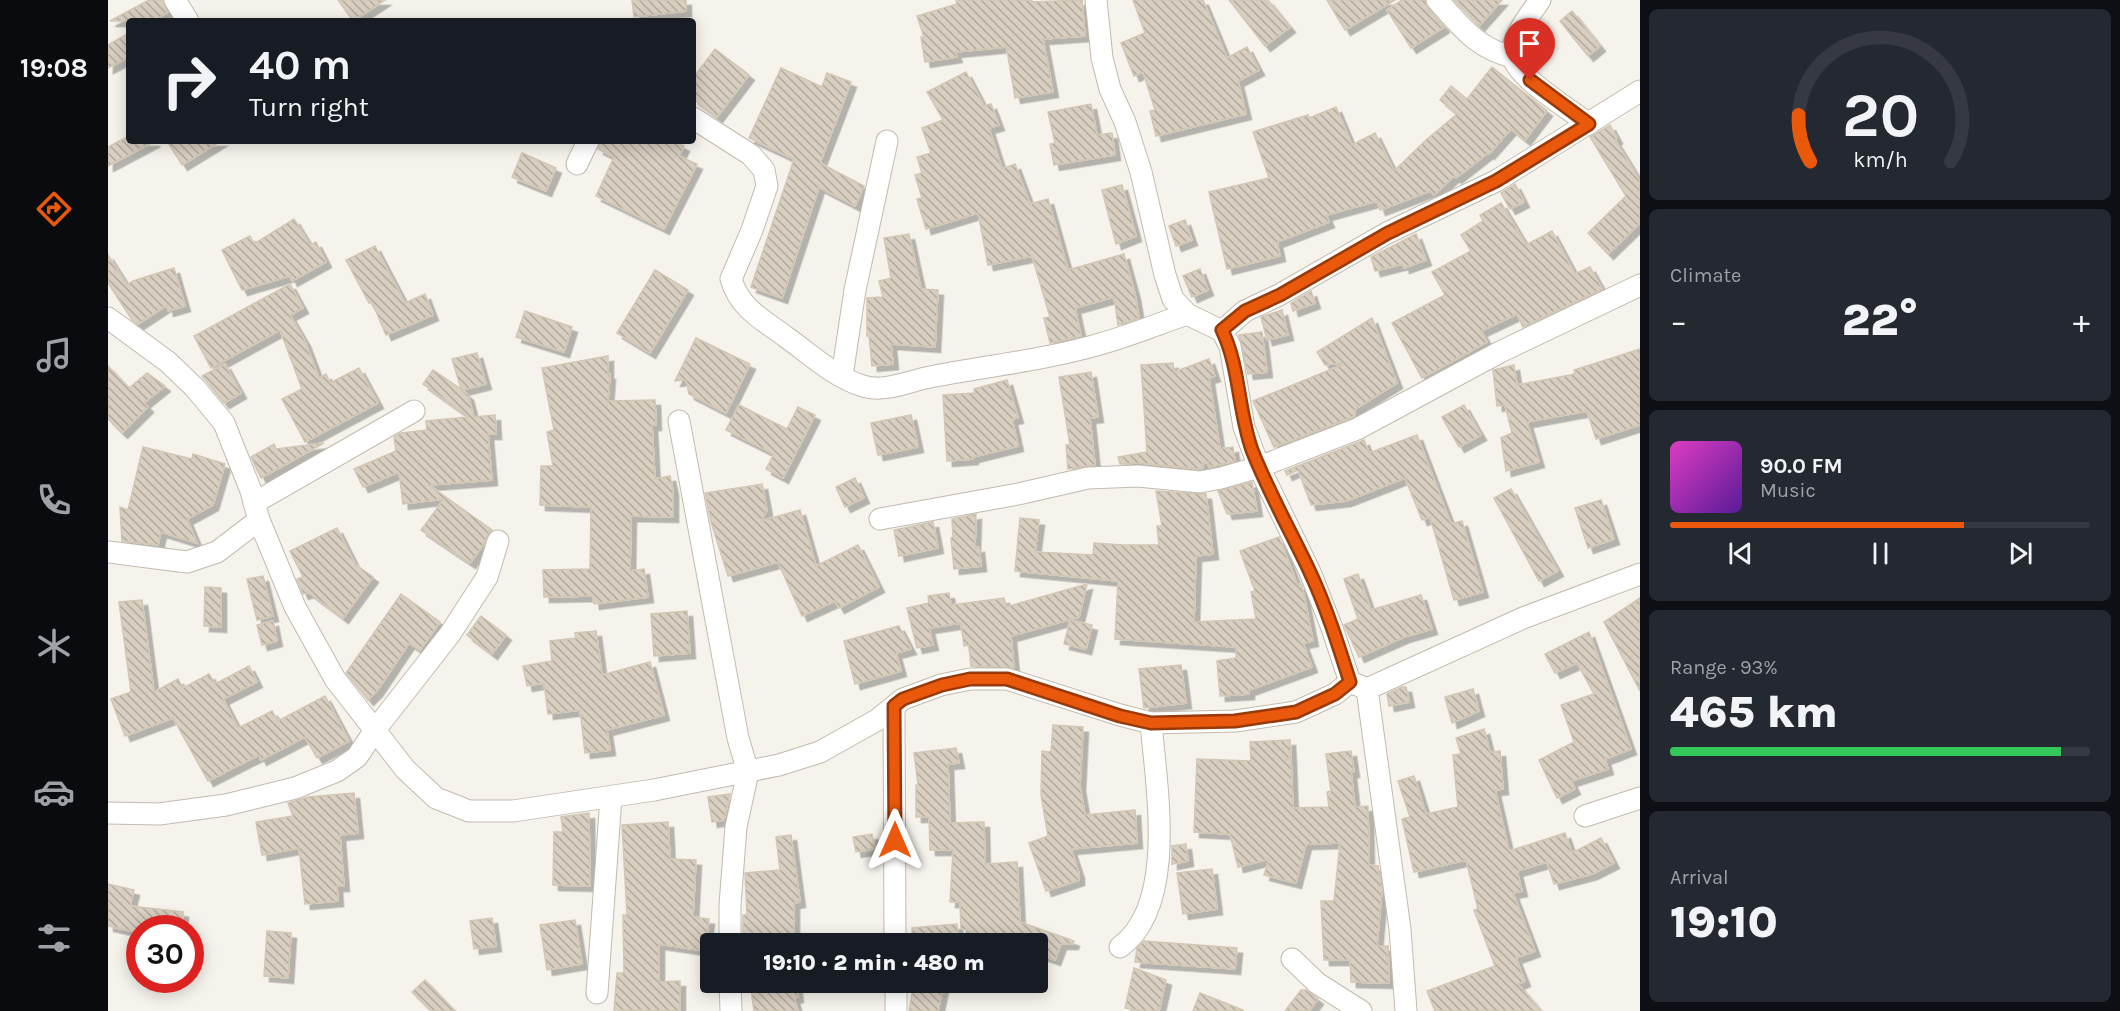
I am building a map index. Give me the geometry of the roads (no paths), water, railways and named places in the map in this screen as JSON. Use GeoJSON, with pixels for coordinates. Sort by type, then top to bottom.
{"type":"FeatureCollection","features":[{"type":"Feature","properties":{"kind":"street"},"geometry":{"type":"LineString","coordinates":[[175,0],[186,18]]}},
{"type":"Feature","properties":{"kind":"street"},"geometry":{"type":"LineString","coordinates":[[1096,0],[1102,58],[1110,89],[1125,122],[1141,172],[1173,299],[1187,314],[1222,330],[1230,346],[1244,427],[1259,467],[1310,573],[1332,628],[1359,685],[1400,929],[1406,1011]]}},
{"type":"Feature","properties":{"kind":"street"},"geometry":{"type":"LineString","coordinates":[[1437,0],[1462,28],[1482,45],[1496,53],[1513,57]]}},
{"type":"Feature","properties":{"kind":"street"},"geometry":{"type":"LineString","coordinates":[[1540,0],[1516,40],[1513,57],[1520,70],[1540,89],[1589,124]]}},
{"type":"Feature","properties":{"kind":"street"},"geometry":{"type":"LineString","coordinates":[[1222,330],[1245,311],[1280,295],[1388,233],[1496,181],[1640,91]]}},
{"type":"Feature","properties":{"kind":"street"},"geometry":{"type":"LineString","coordinates":[[696,120],[751,155],[764,170],[767,186],[752,230],[731,279],[736,295],[748,309],[842,376],[864,387],[882,388],[1100,344],[1187,314]]}},
{"type":"Feature","properties":{"kind":"street"},"geometry":{"type":"LineString","coordinates":[[842,376],[855,290],[886,141]]}},
{"type":"Feature","properties":{"kind":"street"},"geometry":{"type":"LineString","coordinates":[[577,164],[587,144]]}},
{"type":"Feature","properties":{"kind":"street"},"geometry":{"type":"LineString","coordinates":[[880,519],[1018,494],[1088,478],[1138,476],[1200,482],[1259,467],[1357,429],[1500,352],[1640,285]]}},
{"type":"Feature","properties":{"kind":"street"},"geometry":{"type":"LineString","coordinates":[[108,318],[168,362],[195,388],[224,423],[251,491],[256,512],[295,607],[335,679],[405,769],[436,798],[468,812],[513,811],[654,790],[779,765],[820,752],[877,720],[903,699],[942,685],[970,679],[1007,679],[1120,716],[1151,723],[1235,721],[1296,712],[1522,618],[1640,574]]}},
{"type":"Feature","properties":{"kind":"street"},"geometry":{"type":"LineString","coordinates":[[108,552],[187,561],[217,552],[256,512],[414,411]]}},
{"type":"Feature","properties":{"kind":"street"},"geometry":{"type":"LineString","coordinates":[[679,421],[738,738],[748,772],[736,827],[730,933]]}},
{"type":"Feature","properties":{"kind":"street"},"geometry":{"type":"LineString","coordinates":[[108,813],[159,814],[226,805],[295,788],[337,771],[357,757],[375,730],[450,634],[487,577],[498,541]]}},
{"type":"Feature","properties":{"kind":"street"},"geometry":{"type":"LineString","coordinates":[[894,706],[895,933]]}},
{"type":"Feature","properties":{"kind":"street"},"geometry":{"type":"LineString","coordinates":[[1120,947],[1132,938],[1143,922],[1157,878],[1159,839],[1151,723]]}},
{"type":"Feature","properties":{"kind":"street"},"geometry":{"type":"LineString","coordinates":[[597,993],[611,796]]}},
{"type":"Feature","properties":{"kind":"street"},"geometry":{"type":"LineString","coordinates":[[1585,816],[1640,798]]}},
{"type":"Feature","properties":{"kind":"street"},"geometry":{"type":"LineString","coordinates":[[1292,959],[1317,983],[1361,1011]]}},
{"type":"Feature","properties":{"kind":"street"},"geometry":{"type":"LineString","coordinates":[[730,993],[731,1011]]}},
{"type":"Feature","properties":{"kind":"street"},"geometry":{"type":"LineString","coordinates":[[896,993],[896,1011]]}}]}
